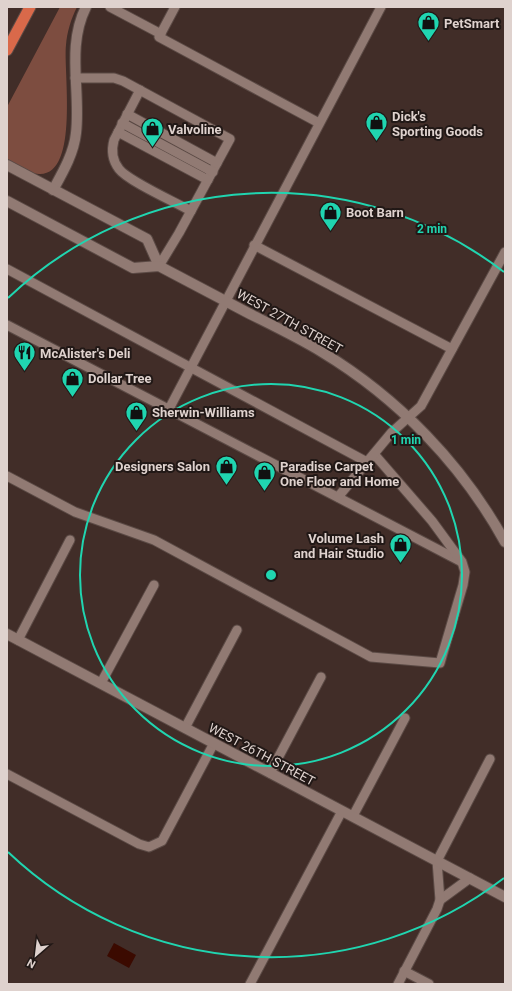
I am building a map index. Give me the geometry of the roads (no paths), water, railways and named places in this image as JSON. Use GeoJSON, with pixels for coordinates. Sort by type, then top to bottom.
{"type":"FeatureCollection","features":[{"type":"Feature","properties":{"kind":"highway"},"geometry":{"type":"LineString","coordinates":[[7,50],[30,7]]}},
{"type":"Feature","properties":{"kind":"street"},"geometry":{"type":"LineString","coordinates":[[53,190],[72,151],[76,134],[75,51],[77,34],[86,7]]}},
{"type":"Feature","properties":{"kind":"street"},"geometry":{"type":"LineString","coordinates":[[7,165],[147,239],[159,266],[133,268],[7,201]]}},
{"type":"Feature","properties":{"kind":"street","name":"WEST 27TH STREET"},"geometry":{"type":"LineString","coordinates":[[159,266],[323,352],[373,387],[434,443],[452,464],[487,511],[505,542]]}},
{"type":"Feature","properties":{"kind":"street","name":"WEST 26TH STREET"},"geometry":{"type":"LineString","coordinates":[[7,634],[505,897]]}},
{"type":"Feature","properties":{"kind":"lane"},"geometry":{"type":"LineString","coordinates":[[110,7],[161,34]]}},
{"type":"Feature","properties":{"kind":"lane"},"geometry":{"type":"LineString","coordinates":[[175,7],[159,37],[319,123]]}},
{"type":"Feature","properties":{"kind":"lane"},"geometry":{"type":"LineString","coordinates":[[169,409],[254,245],[381,7]]}},
{"type":"Feature","properties":{"kind":"lane"},"geometry":{"type":"LineString","coordinates":[[76,78],[114,78],[140,90],[230,139],[213,172],[159,266]]}},
{"type":"Feature","properties":{"kind":"lane"},"geometry":{"type":"LineString","coordinates":[[140,90],[122,123],[111,148],[115,163],[124,175],[191,211]]}},
{"type":"Feature","properties":{"kind":"lane"},"geometry":{"type":"LineString","coordinates":[[127,114],[217,163]]}},
{"type":"Feature","properties":{"kind":"lane"},"geometry":{"type":"LineString","coordinates":[[122,123],[213,172]]}},
{"type":"Feature","properties":{"kind":"lane"},"geometry":{"type":"LineString","coordinates":[[118,132],[208,180]]}},
{"type":"Feature","properties":{"kind":"lane"},"geometry":{"type":"LineString","coordinates":[[254,245],[452,349]]}},
{"type":"Feature","properties":{"kind":"lane"},"geometry":{"type":"LineString","coordinates":[[338,497],[392,432],[421,406],[505,252]]}},
{"type":"Feature","properties":{"kind":"lane"},"geometry":{"type":"LineString","coordinates":[[7,269],[367,462]]}},
{"type":"Feature","properties":{"kind":"lane"},"geometry":{"type":"LineString","coordinates":[[7,325],[462,562]]}},
{"type":"Feature","properties":{"kind":"lane"},"geometry":{"type":"LineString","coordinates":[[7,476],[75,512],[154,540],[371,657],[440,663],[463,585],[465,572],[462,562],[432,521],[374,454]]}},
{"type":"Feature","properties":{"kind":"lane"},"geometry":{"type":"LineString","coordinates":[[18,640],[70,540]]}},
{"type":"Feature","properties":{"kind":"lane"},"geometry":{"type":"LineString","coordinates":[[101,684],[154,585]]}},
{"type":"Feature","properties":{"kind":"lane"},"geometry":{"type":"LineString","coordinates":[[185,728],[237,630]]}},
{"type":"Feature","properties":{"kind":"lane"},"geometry":{"type":"LineString","coordinates":[[270,773],[321,677]]}},
{"type":"Feature","properties":{"kind":"lane"},"geometry":{"type":"LineString","coordinates":[[352,816],[405,718]]}},
{"type":"Feature","properties":{"kind":"lane"},"geometry":{"type":"LineString","coordinates":[[7,774],[139,844],[149,847],[157,845],[162,841],[214,743]]}},
{"type":"Feature","properties":{"kind":"lane"},"geometry":{"type":"LineString","coordinates":[[398,984],[437,910],[440,900],[437,861],[490,759]]}},
{"type":"Feature","properties":{"kind":"lane"},"geometry":{"type":"LineString","coordinates":[[250,984],[342,811]]}},
{"type":"Feature","properties":{"kind":"lane"},"geometry":{"type":"LineString","coordinates":[[440,900],[470,878]]}},
{"type":"Feature","properties":{"kind":"lane"},"geometry":{"type":"LineString","coordinates":[[404,971],[429,984]]}},
{"type":"Feature","properties":{"kind":"place","name":"PetSmart"},"geometry":{"type":"Point","coordinates":[429,42]}},
{"type":"Feature","properties":{"kind":"place","name":"Dick's Sporting Goods"},"geometry":{"type":"Point","coordinates":[377,142]}},
{"type":"Feature","properties":{"kind":"place","name":"Valvoline"},"geometry":{"type":"Point","coordinates":[153,148]}},
{"type":"Feature","properties":{"kind":"place","name":"Boot Barn"},"geometry":{"type":"Point","coordinates":[330,232]}},
{"type":"Feature","properties":{"kind":"place","name":"McAlister's Deli"},"geometry":{"type":"Point","coordinates":[25,372]}},
{"type":"Feature","properties":{"kind":"place","name":"Dollar Tree"},"geometry":{"type":"Point","coordinates":[73,398]}},
{"type":"Feature","properties":{"kind":"place","name":"Sherwin-Williams"},"geometry":{"type":"Point","coordinates":[137,432]}},
{"type":"Feature","properties":{"kind":"place","name":"Designers Salon"},"geometry":{"type":"Point","coordinates":[226,486]}},
{"type":"Feature","properties":{"kind":"place","name":"Paradise Carpet One Floor and Home"},"geometry":{"type":"Point","coordinates":[264,492]}},
{"type":"Feature","properties":{"kind":"place","name":"Volume Lash and Hair Studio"},"geometry":{"type":"Point","coordinates":[400,564]}}]}
